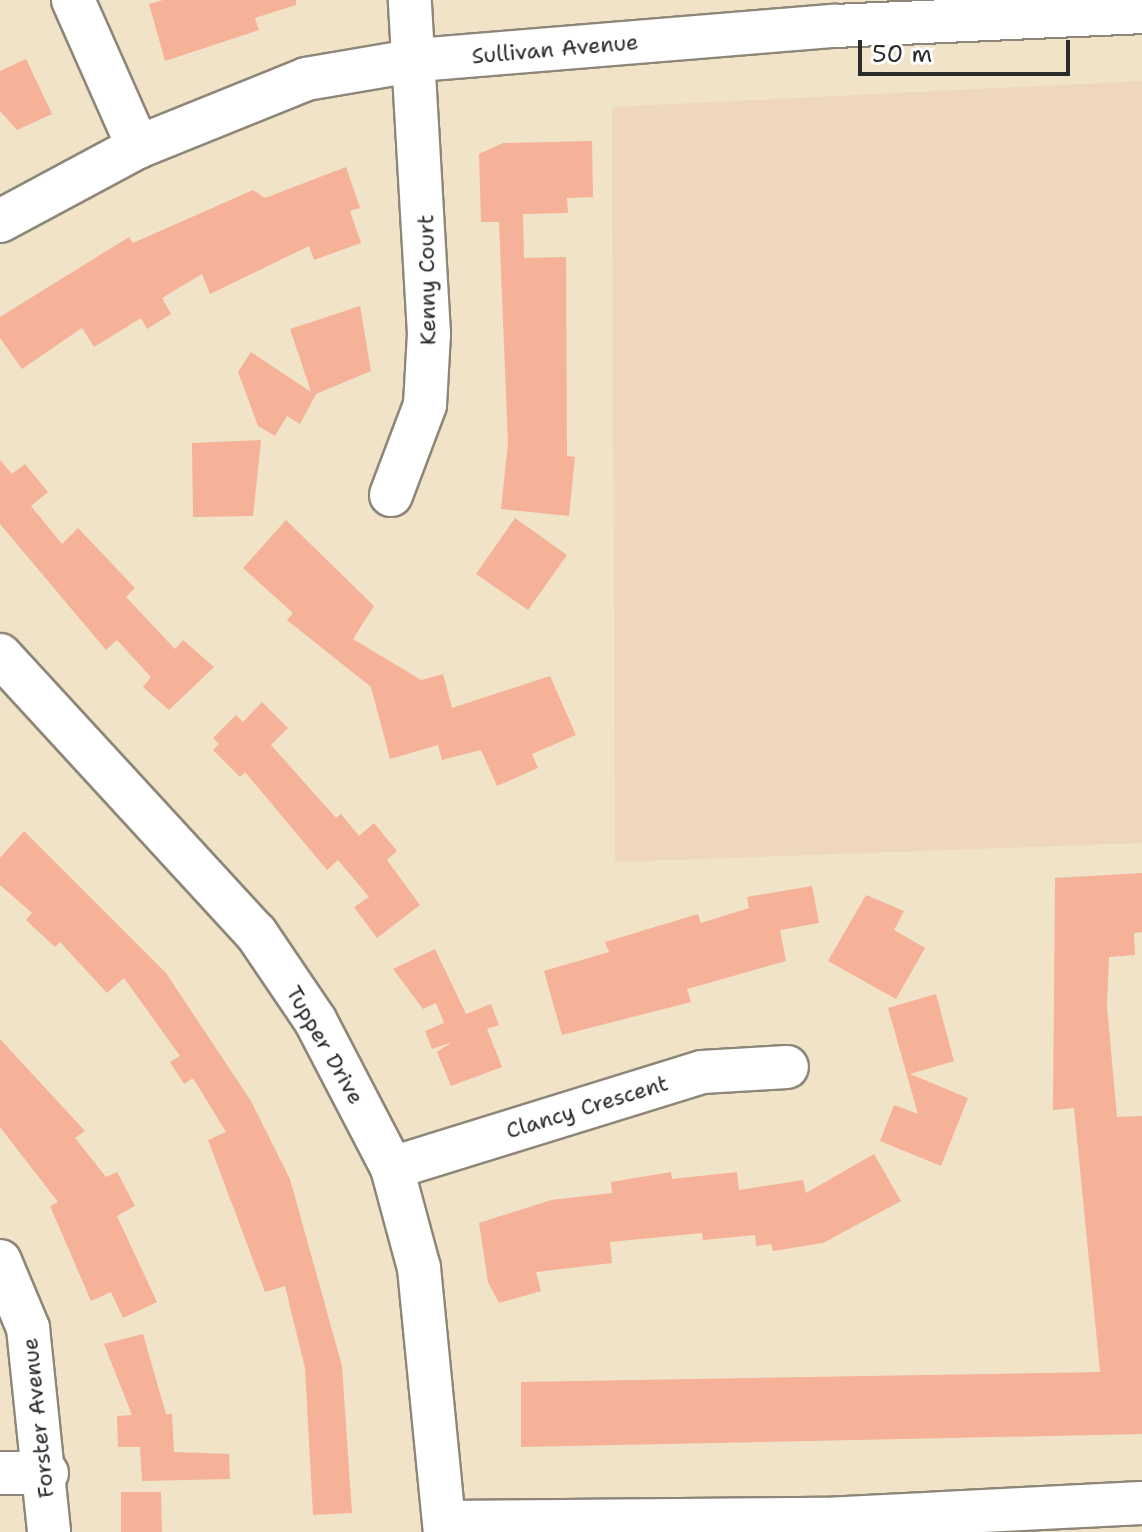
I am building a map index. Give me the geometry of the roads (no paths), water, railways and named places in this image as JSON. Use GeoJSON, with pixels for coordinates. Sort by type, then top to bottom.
{"type":"FeatureCollection","features":[{"type":"Feature","properties":{"kind":"street"},"geometry":{"type":"LineString","coordinates":[[73,0],[138,147]]}},
{"type":"Feature","properties":{"kind":"street","name":"Kenny Court"},"geometry":{"type":"LineString","coordinates":[[391,495],[425,405],[417,60],[410,0]]}},
{"type":"Feature","properties":{"kind":"street","name":"Sullivan Avenue"},"geometry":{"type":"LineString","coordinates":[[0,221],[138,147],[306,79],[417,60],[835,13],[1142,12]]}},
{"type":"Feature","properties":{"kind":"street","name":"Tupper Drive"},"geometry":{"type":"LineString","coordinates":[[0,655],[256,933],[315,1020],[392,1168],[419,1268],[445,1527]]}},
{"type":"Feature","properties":{"kind":"street","name":"Clancy Crescent"},"geometry":{"type":"LineString","coordinates":[[392,1168],[702,1072],[787,1067]]}},
{"type":"Feature","properties":{"kind":"street","name":"Forster Avenue"},"geometry":{"type":"LineString","coordinates":[[0,1261],[28,1328],[47,1473],[49,1532]]}},
{"type":"Feature","properties":{"kind":"street"},"geometry":{"type":"LineString","coordinates":[[0,1473],[47,1473]]}},
{"type":"Feature","properties":{"kind":"street"},"geometry":{"type":"LineString","coordinates":[[445,1527],[825,1525],[1142,1503]]}}]}
